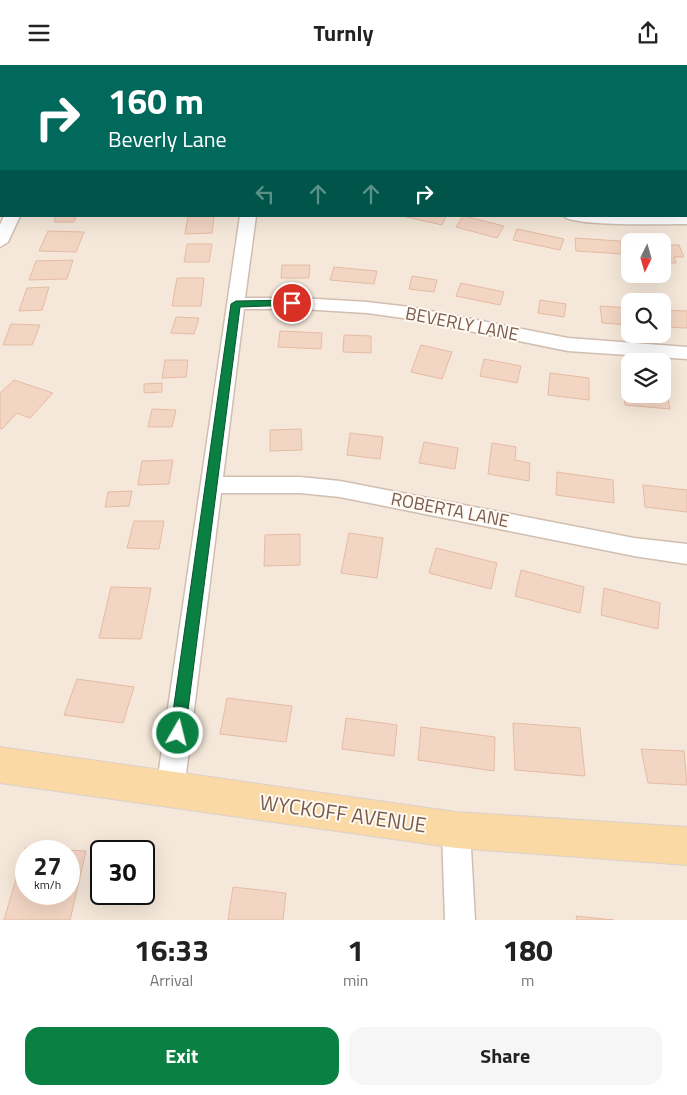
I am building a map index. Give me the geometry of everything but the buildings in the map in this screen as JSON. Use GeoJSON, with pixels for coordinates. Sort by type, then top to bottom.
{"type":"FeatureCollection","features":[{"type":"Feature","properties":{"kind":"main road","name":"WYCKOFF AVENUE"},"geometry":{"type":"LineString","coordinates":[[0,765],[456,830],[687,846]]}},
{"type":"Feature","properties":{"kind":"street"},"geometry":{"type":"LineString","coordinates":[[0,242],[12,217]]}},
{"type":"Feature","properties":{"kind":"street"},"geometry":{"type":"LineString","coordinates":[[170,790],[248,217]]}},
{"type":"Feature","properties":{"kind":"street"},"geometry":{"type":"LineString","coordinates":[[583,217],[604,219],[687,219]]}},
{"type":"Feature","properties":{"kind":"street","name":"BEVERLY LANE"},"geometry":{"type":"LineString","coordinates":[[236,304],[278,302],[364,308],[454,321],[569,345],[650,353],[687,353]]}},
{"type":"Feature","properties":{"kind":"street","name":"ROBERTA LANE"},"geometry":{"type":"LineString","coordinates":[[211,485],[300,485],[340,489],[634,547],[687,554]]}},
{"type":"Feature","properties":{"kind":"street"},"geometry":{"type":"LineString","coordinates":[[456,830],[460,920]]}},
{"type":"Feature","properties":{"kind":"shaded area"},"geometry":{"type":"Polygon","coordinates":[[[0,217],[687,217],[687,920],[0,920],[0,217]]]}},
{"type":"Feature","properties":{"kind":"route"},"geometry":{"type":"LineString","coordinates":[[178,733],[236,304],[292,303]]}}]}
